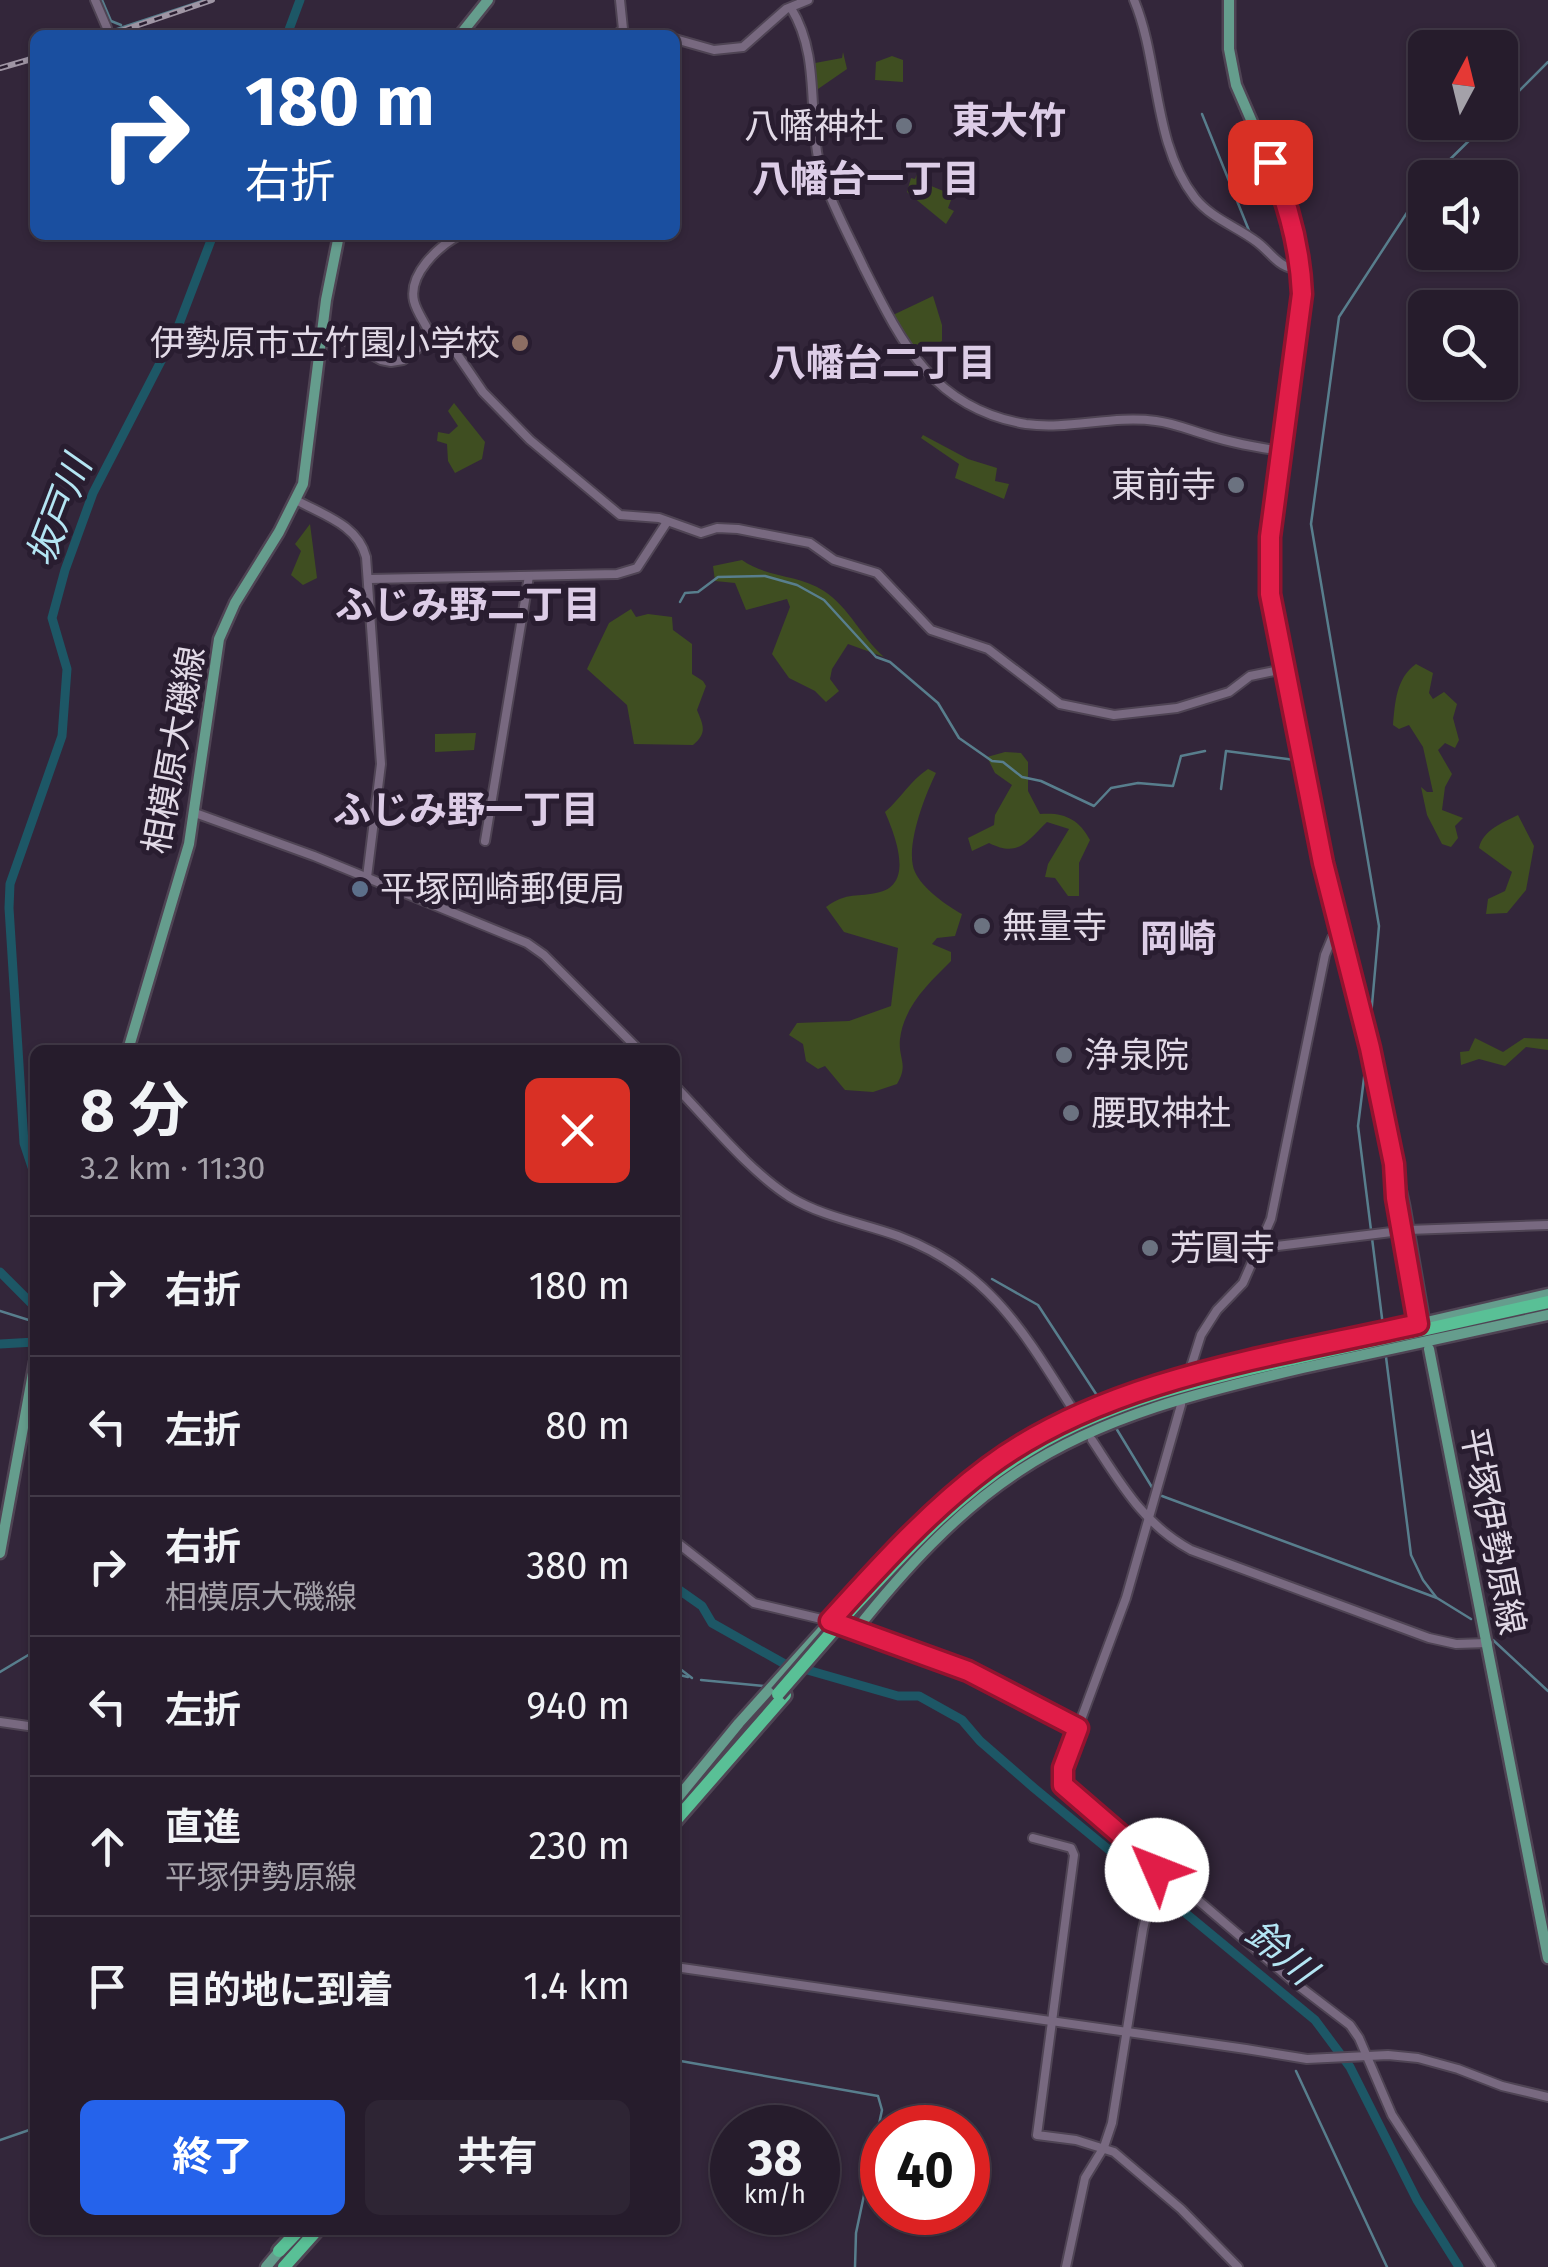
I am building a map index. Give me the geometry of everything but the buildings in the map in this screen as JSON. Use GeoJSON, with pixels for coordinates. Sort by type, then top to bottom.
{"type":"FeatureCollection","features":[{"type":"Feature","properties":{"kind":"highway"},"geometry":{"type":"LineString","coordinates":[[680,1805],[776,1693],[956,1511],[1004,1473],[1075,1432],[1179,1393],[1548,1305]]}},
{"type":"Feature","properties":{"kind":"highway"},"geometry":{"type":"LineString","coordinates":[[680,1815],[776,1693]]}},
{"type":"Feature","properties":{"kind":"highway"},"geometry":{"type":"LineString","coordinates":[[276,2262],[289,2235]]}},
{"type":"Feature","properties":{"kind":"highway"},"geometry":{"type":"LineString","coordinates":[[276,2262],[303,2235]]}},
{"type":"Feature","properties":{"kind":"highway"},"geometry":{"type":"LineString","coordinates":[[276,2262],[311,2235]]}},
{"type":"Feature","properties":{"kind":"main road"},"geometry":{"type":"LineString","coordinates":[[464,30],[488,0]]}},
{"type":"Feature","properties":{"kind":"main road"},"geometry":{"type":"LineString","coordinates":[[1228,0],[1229,49],[1236,85],[1281,189],[1301,269],[1302,308],[1281,451],[1269,572],[1272,608],[1339,932],[1370,1048],[1424,1320]]}},
{"type":"Feature","properties":{"kind":"main road","name":"相模原大磯線"},"geometry":{"type":"LineString","coordinates":[[129,1045],[196,813],[222,630],[296,500],[306,469],[330,274],[338,240]]}},
{"type":"Feature","properties":{"kind":"main road"},"geometry":{"type":"LineString","coordinates":[[680,1796],[776,1693],[830,1621],[920,1527],[986,1468],[1062,1424],[1193,1376],[1424,1320],[1548,1305]]}},
{"type":"Feature","properties":{"kind":"main road"},"geometry":{"type":"LineString","coordinates":[[830,1621],[856,1630],[898,1578],[969,1509],[1020,1470],[1080,1436],[1140,1412],[1254,1380],[1428,1344],[1548,1305]]}},
{"type":"Feature","properties":{"kind":"main road","name":"平塚伊勢原線"},"geometry":{"type":"LineString","coordinates":[[1428,1344],[1462,1484],[1466,1525],[1548,1958]]}},
{"type":"Feature","properties":{"kind":"main road"},"geometry":{"type":"LineString","coordinates":[[0,1553],[30,1389]]}},
{"type":"Feature","properties":{"kind":"street"},"geometry":{"type":"LineString","coordinates":[[95,0],[108,28]]}},
{"type":"Feature","properties":{"kind":"street"},"geometry":{"type":"LineString","coordinates":[[620,0],[620,30]]}},
{"type":"Feature","properties":{"kind":"street"},"geometry":{"type":"LineString","coordinates":[[680,40],[714,50],[743,47],[791,8],[808,0]]}},
{"type":"Feature","properties":{"kind":"street"},"geometry":{"type":"LineString","coordinates":[[1134,0],[1173,156],[1184,182],[1212,215],[1257,242],[1284,267],[1301,269]]}},
{"type":"Feature","properties":{"kind":"street"},"geometry":{"type":"LineString","coordinates":[[791,8],[810,50],[813,138],[825,184],[888,314],[908,350],[933,379],[976,408],[1004,419],[1053,426],[1153,420],[1281,451]]}},
{"type":"Feature","properties":{"kind":"street"},"geometry":{"type":"LineString","coordinates":[[452,240],[432,254],[415,287],[414,303],[432,339],[458,354],[484,392],[515,425],[620,515],[660,518],[701,533],[738,528],[810,543],[834,560],[878,573],[930,630],[988,649],[1047,696],[1076,708],[1114,715],[1177,708],[1228,692],[1250,676],[1284,668]]}},
{"type":"Feature","properties":{"kind":"street"},"geometry":{"type":"LineString","coordinates":[[324,333],[391,362],[403,360],[432,339]]}},
{"type":"Feature","properties":{"kind":"street"},"geometry":{"type":"LineString","coordinates":[[296,500],[351,530],[360,539],[366,557],[381,764],[367,877]]}},
{"type":"Feature","properties":{"kind":"street"},"geometry":{"type":"LineString","coordinates":[[368,579],[603,575],[635,570],[668,522]]}},
{"type":"Feature","properties":{"kind":"street"},"geometry":{"type":"LineString","coordinates":[[485,841],[529,576]]}},
{"type":"Feature","properties":{"kind":"street"},"geometry":{"type":"LineString","coordinates":[[196,813],[340,866],[527,943],[544,955],[634,1045]]}},
{"type":"Feature","properties":{"kind":"street"},"geometry":{"type":"LineString","coordinates":[[1189,1373],[1201,1335],[1217,1310],[1243,1283],[1275,1204],[1326,956],[1332,938],[1339,932]]}},
{"type":"Feature","properties":{"kind":"street"},"geometry":{"type":"LineString","coordinates":[[680,1091],[786,1195],[823,1213],[916,1243],[987,1290],[1020,1326],[1072,1408]]}},
{"type":"Feature","properties":{"kind":"street"},"geometry":{"type":"LineString","coordinates":[[1260,1248],[1404,1230],[1548,1225]]}},
{"type":"Feature","properties":{"kind":"street"},"geometry":{"type":"LineString","coordinates":[[1181,1404],[1149,1522],[1063,1768],[1063,1785],[1158,1869],[1340,2016],[1359,2038],[1363,2056],[1392,2115],[1490,2267]]}},
{"type":"Feature","properties":{"kind":"street"},"geometry":{"type":"LineString","coordinates":[[1092,1440],[1137,1510],[1176,1542],[1208,1558],[1443,1642],[1488,1643]]}},
{"type":"Feature","properties":{"kind":"street"},"geometry":{"type":"LineString","coordinates":[[680,1544],[754,1603],[830,1621]]}},
{"type":"Feature","properties":{"kind":"street"},"geometry":{"type":"LineString","coordinates":[[856,1630],[968,1671],[1078,1728]]}},
{"type":"Feature","properties":{"kind":"street"},"geometry":{"type":"LineString","coordinates":[[0,1722],[30,1726]]}},
{"type":"Feature","properties":{"kind":"street"},"geometry":{"type":"LineString","coordinates":[[1033,1838],[1066,1845],[1074,1855],[1037,2135],[1114,2152],[1181,2209],[1238,2267]]}},
{"type":"Feature","properties":{"kind":"street"},"geometry":{"type":"LineString","coordinates":[[1066,2267],[1085,2178],[1104,2147],[1119,2093],[1149,1901],[1158,1869]]}},
{"type":"Feature","properties":{"kind":"street"},"geometry":{"type":"LineString","coordinates":[[680,1968],[1292,2058],[1388,2055],[1441,2063],[1502,2086],[1548,2097]]}},
{"type":"Feature","properties":{"kind":"green space"},"geometry":{"type":"Polygon","coordinates":[[[843,52],[847,69],[818,89],[815,87],[815,63],[842,58],[843,52]]]}},
{"type":"Feature","properties":{"kind":"green space"},"geometry":{"type":"Polygon","coordinates":[[[892,56],[903,60],[903,82],[875,80],[876,62],[892,56]]]}},
{"type":"Feature","properties":{"kind":"green space"},"geometry":{"type":"Polygon","coordinates":[[[917,174],[925,178],[924,183],[953,195],[948,208],[954,211],[946,224],[907,192],[911,178],[915,179],[917,174]]]}},
{"type":"Feature","properties":{"kind":"green space"},"geometry":{"type":"Polygon","coordinates":[[[933,296],[942,325],[942,341],[917,358],[893,315],[933,296]]]}},
{"type":"Feature","properties":{"kind":"green space"},"geometry":{"type":"Polygon","coordinates":[[[454,403],[485,442],[482,459],[455,473],[448,461],[447,444],[437,441],[438,432],[449,434],[458,426],[448,411],[454,403]]]}},
{"type":"Feature","properties":{"kind":"green space"},"geometry":{"type":"Polygon","coordinates":[[[923,435],[968,459],[997,468],[995,481],[1009,484],[1004,499],[955,478],[959,464],[921,438],[923,435]]]}},
{"type":"Feature","properties":{"kind":"green space"},"geometry":{"type":"Polygon","coordinates":[[[310,524],[317,578],[303,585],[291,575],[301,551],[295,544],[310,524]]]}},
{"type":"Feature","properties":{"kind":"green space"},"geometry":{"type":"Polygon","coordinates":[[[742,560],[824,591],[841,605],[884,657],[848,644],[830,679],[839,691],[826,702],[815,691],[789,678],[772,654],[790,607],[787,599],[746,610],[735,583],[715,581],[713,566],[742,560]]]}},
{"type":"Feature","properties":{"kind":"green space"},"geometry":{"type":"Polygon","coordinates":[[[631,609],[636,617],[672,617],[673,630],[692,644],[692,674],[706,686],[697,710],[702,733],[693,745],[634,744],[627,705],[587,669],[609,623],[631,609]]]}},
{"type":"Feature","properties":{"kind":"green space"},"geometry":{"type":"Polygon","coordinates":[[[1416,664],[1433,673],[1429,693],[1433,699],[1444,692],[1457,704],[1453,718],[1459,740],[1455,748],[1445,743],[1438,750],[1452,774],[1445,787],[1442,810],[1463,818],[1455,826],[1458,838],[1451,847],[1442,844],[1427,815],[1421,787],[1433,792],[1423,747],[1409,725],[1399,729],[1393,725],[1400,684],[1416,664]]]}},
{"type":"Feature","properties":{"kind":"green space"},"geometry":{"type":"Polygon","coordinates":[[[476,733],[474,750],[435,752],[435,734],[476,733]]]}},
{"type":"Feature","properties":{"kind":"green space"},"geometry":{"type":"Polygon","coordinates":[[[1021,753],[1028,762],[1028,791],[1040,814],[1070,818],[1090,840],[1079,863],[1079,896],[1068,896],[1055,878],[1045,877],[1048,864],[1069,829],[1047,822],[1015,848],[989,843],[972,851],[968,838],[994,825],[995,815],[1012,785],[995,773],[987,757],[1021,753]]]}},
{"type":"Feature","properties":{"kind":"green space"},"geometry":{"type":"Polygon","coordinates":[[[928,769],[936,773],[917,822],[912,862],[923,884],[962,914],[955,936],[937,938],[932,944],[951,952],[951,961],[919,996],[902,1027],[903,1066],[897,1084],[873,1092],[845,1090],[825,1066],[818,1069],[806,1061],[803,1044],[789,1035],[797,1023],[849,1021],[891,1006],[898,948],[844,932],[826,907],[847,897],[880,892],[897,879],[899,856],[885,812],[928,769]]]}},
{"type":"Feature","properties":{"kind":"green space"},"geometry":{"type":"Polygon","coordinates":[[[1518,815],[1534,846],[1526,890],[1507,913],[1486,914],[1488,899],[1505,891],[1512,872],[1479,848],[1489,832],[1518,815]]]}},
{"type":"Feature","properties":{"kind":"green space"},"geometry":{"type":"Polygon","coordinates":[[[1475,1038],[1503,1052],[1524,1038],[1548,1039],[1548,1050],[1526,1047],[1505,1066],[1479,1059],[1461,1065],[1460,1052],[1469,1051],[1475,1038]]]}},
{"type":"Feature","properties":{"kind":"waterway"},"geometry":{"type":"LineString","coordinates":[[102,0],[111,21],[121,25]]}},
{"type":"Feature","properties":{"kind":"waterway"},"geometry":{"type":"LineString","coordinates":[[114,30],[205,0]]}},
{"type":"Feature","properties":{"kind":"waterway","name":"坂戸川"},"geometry":{"type":"LineString","coordinates":[[289,30],[300,0]]}},
{"type":"Feature","properties":{"kind":"waterway"},"geometry":{"type":"LineString","coordinates":[[1518,92],[1548,62]]}},
{"type":"Feature","properties":{"kind":"waterway"},"geometry":{"type":"LineString","coordinates":[[1202,114],[1250,233]]}},
{"type":"Feature","properties":{"kind":"waterway"},"geometry":{"type":"LineString","coordinates":[[1449,160],[1470,140]]}},
{"type":"Feature","properties":{"kind":"waterway"},"geometry":{"type":"LineString","coordinates":[[1371,1016],[1379,926],[1311,524],[1339,317],[1408,211]]}},
{"type":"Feature","properties":{"kind":"waterway","name":"坂戸川"},"geometry":{"type":"LineString","coordinates":[[30,1161],[24,1143],[9,908],[10,884],[62,736],[67,669],[52,618],[93,493],[176,332],[211,240]]}},
{"type":"Feature","properties":{"kind":"waterway"},"geometry":{"type":"LineString","coordinates":[[680,602],[685,593],[698,592],[718,577],[765,576],[797,585],[824,600],[876,657],[890,662],[938,703],[959,738],[1022,777],[1041,781],[1094,806],[1111,788],[1138,783],[1173,786],[1181,756],[1205,751]]}},
{"type":"Feature","properties":{"kind":"waterway"},"geometry":{"type":"LineString","coordinates":[[1221,789],[1226,751],[1295,760]]}},
{"type":"Feature","properties":{"kind":"waterway"},"geometry":{"type":"LineString","coordinates":[[1366,1062],[1358,1126],[1383,1326]]}},
{"type":"Feature","properties":{"kind":"waterway","name":"鈴川"},"geometry":{"type":"LineString","coordinates":[[0,1272],[30,1302]]}},
{"type":"Feature","properties":{"kind":"waterway"},"geometry":{"type":"LineString","coordinates":[[992,1279],[1038,1305],[1100,1400]]}},
{"type":"Feature","properties":{"kind":"waterway"},"geometry":{"type":"LineString","coordinates":[[0,1311],[30,1320]]}},
{"type":"Feature","properties":{"kind":"waterway"},"geometry":{"type":"LineString","coordinates":[[0,1344],[30,1342]]}},
{"type":"Feature","properties":{"kind":"waterway"},"geometry":{"type":"LineString","coordinates":[[1386,1357],[1411,1555],[1436,1597]]}},
{"type":"Feature","properties":{"kind":"waterway"},"geometry":{"type":"LineString","coordinates":[[1116,1428],[1153,1489]]}},
{"type":"Feature","properties":{"kind":"waterway"},"geometry":{"type":"LineString","coordinates":[[1162,1496],[1437,1598],[1471,1619]]}},
{"type":"Feature","properties":{"kind":"waterway","name":"鈴川"},"geometry":{"type":"LineString","coordinates":[[680,1591],[702,1606],[712,1623],[783,1663],[898,1696],[919,1696],[962,1720],[1034,1788],[1315,2020],[1350,2067],[1417,2200],[1459,2267]]}},
{"type":"Feature","properties":{"kind":"waterway"},"geometry":{"type":"LineString","coordinates":[[1493,1640],[1548,1691]]}},
{"type":"Feature","properties":{"kind":"waterway"},"geometry":{"type":"LineString","coordinates":[[0,1672],[30,1654]]}},
{"type":"Feature","properties":{"kind":"waterway"},"geometry":{"type":"LineString","coordinates":[[680,1669],[692,1678]]}},
{"type":"Feature","properties":{"kind":"waterway"},"geometry":{"type":"LineString","coordinates":[[680,1675],[688,1677]]}},
{"type":"Feature","properties":{"kind":"waterway"},"geometry":{"type":"LineString","coordinates":[[701,1680],[764,1686]]}},
{"type":"Feature","properties":{"kind":"waterway"},"geometry":{"type":"LineString","coordinates":[[680,2061],[878,2096],[882,2110],[856,2233],[855,2267]]}},
{"type":"Feature","properties":{"kind":"waterway"},"geometry":{"type":"LineString","coordinates":[[1296,2071],[1387,2267]]}},
{"type":"Feature","properties":{"kind":"waterway"},"geometry":{"type":"LineString","coordinates":[[0,2140],[30,2130]]}},
{"type":"Feature","properties":{"kind":"railway"},"geometry":{"type":"LineString","coordinates":[[124,30],[212,0]]}},
{"type":"Feature","properties":{"kind":"railway"},"geometry":{"type":"LineString","coordinates":[[0,68],[30,59]]}},
{"type":"Feature","properties":{"kind":"place","name":"八幡神社"},"geometry":{"type":"Point","coordinates":[904,126]}},
{"type":"Feature","properties":{"kind":"place","name":"伊勢原市立竹園小学校"},"geometry":{"type":"Point","coordinates":[520,343]}},
{"type":"Feature","properties":{"kind":"place","name":"東前寺"},"geometry":{"type":"Point","coordinates":[1236,485]}},
{"type":"Feature","properties":{"kind":"place","name":"平塚岡崎郵便局"},"geometry":{"type":"Point","coordinates":[360,889]}},
{"type":"Feature","properties":{"kind":"place","name":"無量寺"},"geometry":{"type":"Point","coordinates":[982,926]}},
{"type":"Feature","properties":{"kind":"place","name":"浄泉院"},"geometry":{"type":"Point","coordinates":[1064,1055]}},
{"type":"Feature","properties":{"kind":"place","name":"腰取神社"},"geometry":{"type":"Point","coordinates":[1071,1113]}},
{"type":"Feature","properties":{"kind":"place","name":"芳圓寺"},"geometry":{"type":"Point","coordinates":[1150,1248]}},
{"type":"Feature","properties":{"kind":"district","name":"東大竹"},"geometry":{"type":"Point","coordinates":[1009,121]}},
{"type":"Feature","properties":{"kind":"district","name":"八幡台一丁目"},"geometry":{"type":"Point","coordinates":[866,179]}},
{"type":"Feature","properties":{"kind":"district","name":"八幡台二丁目"},"geometry":{"type":"Point","coordinates":[882,363]}},
{"type":"Feature","properties":{"kind":"district","name":"ふじみ野二丁目"},"geometry":{"type":"Point","coordinates":[468,605]}},
{"type":"Feature","properties":{"kind":"district","name":"ふじみ野一丁目"},"geometry":{"type":"Point","coordinates":[466,810]}},
{"type":"Feature","properties":{"kind":"district","name":"岡崎"},"geometry":{"type":"Point","coordinates":[1178,939]}},
{"type":"Feature","properties":{"kind":"route"},"geometry":{"type":"LineString","coordinates":[[1157,1870],[1063,1785],[1063,1768],[1078,1728],[968,1671],[830,1621],[882,1564],[986,1468],[1083,1414],[1193,1376],[1418,1324],[1396,1198],[1394,1164],[1370,1048],[1323,863],[1270,594],[1270,537],[1302,308],[1301,269],[1288,211],[1270,162]]}}]}
